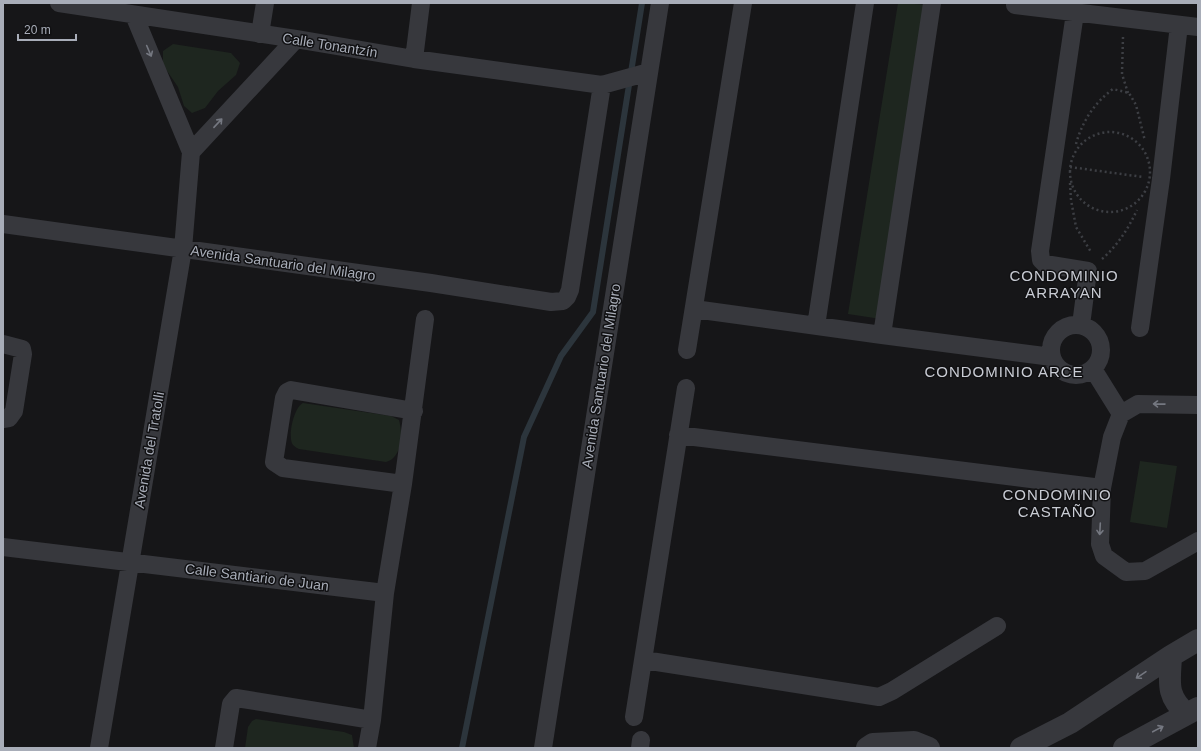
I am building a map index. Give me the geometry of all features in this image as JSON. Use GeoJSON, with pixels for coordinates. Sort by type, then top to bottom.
{"type":"FeatureCollection","features":[{"type":"Feature","properties":{"kind":"street","name":"Calle Tonantzín"},"geometry":{"type":"LineString","coordinates":[[59,3],[296,39],[414,59],[602,84],[649,72]]}},
{"type":"Feature","properties":{"kind":"street"},"geometry":{"type":"LineString","coordinates":[[260,34],[265,3]]}},
{"type":"Feature","properties":{"kind":"street"},"geometry":{"type":"LineString","coordinates":[[414,59],[421,3]]}},
{"type":"Feature","properties":{"kind":"street","name":"Avenida Santuario del Milagro"},"geometry":{"type":"LineString","coordinates":[[542,748],[660,3]]}},
{"type":"Feature","properties":{"kind":"street"},"geometry":{"type":"LineString","coordinates":[[687,350],[743,3]]}},
{"type":"Feature","properties":{"kind":"street"},"geometry":{"type":"LineString","coordinates":[[816,326],[865,3]]}},
{"type":"Feature","properties":{"kind":"street"},"geometry":{"type":"LineString","coordinates":[[882,335],[932,3]]}},
{"type":"Feature","properties":{"kind":"street"},"geometry":{"type":"LineString","coordinates":[[1015,5],[1125,19],[1198,26]]}},
{"type":"Feature","properties":{"kind":"street"},"geometry":{"type":"LineString","coordinates":[[1075,13],[1040,251],[1041,260],[1049,265],[1088,271],[1081,325]]}},
{"type":"Feature","properties":{"kind":"street","name":"Avenida del Tratolli"},"geometry":{"type":"LineString","coordinates":[[99,748],[183,249],[191,152],[134,15]]}},
{"type":"Feature","properties":{"kind":"street"},"geometry":{"type":"LineString","coordinates":[[1140,328],[1156,178],[1179,25]]}},
{"type":"Feature","properties":{"kind":"street"},"geometry":{"type":"LineString","coordinates":[[191,152],[296,39]]}},
{"type":"Feature","properties":{"kind":"street","name":"Avenida Santuario del Milagro"},"geometry":{"type":"LineString","coordinates":[[3,224],[431,283],[551,302],[563,301],[568,297],[570,290],[602,84]]}},
{"type":"Feature","properties":{"kind":"street"},"geometry":{"type":"LineString","coordinates":[[694,308],[816,326],[1052,357]]}},
{"type":"Feature","properties":{"kind":"street"},"geometry":{"type":"LineString","coordinates":[[367,748],[372,720],[385,593],[414,411],[425,319]]}},
{"type":"Feature","properties":{"kind":"street"},"geometry":{"type":"LineString","coordinates":[[1073,325],[1081,325],[1095,333],[1102,347],[1098,363],[1093,369],[1082,374],[1069,374],[1058,368],[1052,357],[1052,344],[1058,333],[1073,325]]}},
{"type":"Feature","properties":{"kind":"street"},"geometry":{"type":"LineString","coordinates":[[3,344],[19,347],[23,354],[14,411],[9,418],[3,419]]}},
{"type":"Feature","properties":{"kind":"street"},"geometry":{"type":"LineString","coordinates":[[1093,369],[1121,414]]}},
{"type":"Feature","properties":{"kind":"street"},"geometry":{"type":"LineString","coordinates":[[634,717],[686,388]]}},
{"type":"Feature","properties":{"kind":"street"},"geometry":{"type":"LineString","coordinates":[[403,484],[283,468],[274,462],[284,398],[287,392],[291,390],[414,411]]}},
{"type":"Feature","properties":{"kind":"street"},"geometry":{"type":"LineString","coordinates":[[1198,405],[1138,404],[1121,414],[1112,437],[1102,488],[1100,544],[1104,556],[1126,572],[1145,571],[1198,541]]}},
{"type":"Feature","properties":{"kind":"street"},"geometry":{"type":"LineString","coordinates":[[678,435],[1102,488]]}},
{"type":"Feature","properties":{"kind":"street","name":"Calle Santiario de Juan"},"geometry":{"type":"LineString","coordinates":[[3,547],[385,593]]}},
{"type":"Feature","properties":{"kind":"street"},"geometry":{"type":"LineString","coordinates":[[644,660],[879,697],[892,692],[996,626]]}},
{"type":"Feature","properties":{"kind":"street"},"geometry":{"type":"LineString","coordinates":[[1021,748],[1070,723],[1171,656],[1198,640]]}},
{"type":"Feature","properties":{"kind":"street"},"geometry":{"type":"LineString","coordinates":[[1171,656],[1170,680],[1172,698],[1193,711]]}},
{"type":"Feature","properties":{"kind":"street"},"geometry":{"type":"LineString","coordinates":[[224,748],[231,704],[236,698],[372,720]]}},
{"type":"Feature","properties":{"kind":"street"},"geometry":{"type":"LineString","coordinates":[[1124,748],[1193,711]]}},
{"type":"Feature","properties":{"kind":"street"},"geometry":{"type":"LineString","coordinates":[[867,748],[872,744],[914,742],[929,748]]}},
{"type":"Feature","properties":{"kind":"path"},"geometry":{"type":"LineString","coordinates":[[1125,19],[1122,74],[1129,93],[1136,105],[1148,158]]}},
{"type":"Feature","properties":{"kind":"path"},"geometry":{"type":"LineString","coordinates":[[1088,271],[1091,252],[1076,227],[1071,200],[1070,173],[1072,160],[1086,119],[1100,98],[1113,89],[1129,93]]}},
{"type":"Feature","properties":{"kind":"path"},"geometry":{"type":"LineString","coordinates":[[1072,160],[1082,144],[1090,137],[1110,132],[1129,136],[1144,150],[1156,178]]}},
{"type":"Feature","properties":{"kind":"path"},"geometry":{"type":"LineString","coordinates":[[1053,163],[1071,167],[1156,178]]}},
{"type":"Feature","properties":{"kind":"path"},"geometry":{"type":"LineString","coordinates":[[1070,173],[1075,193],[1091,208],[1102,212],[1112,213],[1124,211],[1134,206],[1142,198]]}},
{"type":"Feature","properties":{"kind":"path"},"geometry":{"type":"LineString","coordinates":[[1088,271],[1114,248],[1131,222],[1142,198],[1156,178]]}},
{"type":"Feature","properties":{"kind":"shaded area"},"geometry":{"type":"Polygon","coordinates":[[[898,3],[932,5],[881,319],[848,314],[898,3]]]}},
{"type":"Feature","properties":{"kind":"shaded area"},"geometry":{"type":"Polygon","coordinates":[[[173,44],[231,53],[240,63],[236,75],[218,91],[205,108],[192,113],[184,106],[178,87],[163,65],[163,51],[173,44]]]}},
{"type":"Feature","properties":{"kind":"shaded area"},"geometry":{"type":"Polygon","coordinates":[[[303,403],[391,416],[399,420],[401,438],[398,451],[391,460],[386,462],[299,449],[295,447],[291,441],[292,422],[297,410],[303,403]]]}},
{"type":"Feature","properties":{"kind":"shaded area"},"geometry":{"type":"Polygon","coordinates":[[[1140,461],[1177,466],[1167,528],[1130,522],[1140,461]]]}},
{"type":"Feature","properties":{"kind":"shaded area"},"geometry":{"type":"Polygon","coordinates":[[[256,719],[344,732],[352,735],[354,748],[245,748],[248,727],[252,721],[256,719]]]}},
{"type":"Feature","properties":{"kind":"waterway"},"geometry":{"type":"LineString","coordinates":[[462,748],[524,437],[561,356],[593,312],[642,3]]}},
{"type":"Feature","properties":{"kind":"district","name":"CONDOMINIO ARRAYAN"},"geometry":{"type":"Point","coordinates":[1064,284]}},
{"type":"Feature","properties":{"kind":"district","name":"CONDOMINIO ARCE"},"geometry":{"type":"Point","coordinates":[1004,371]}},
{"type":"Feature","properties":{"kind":"district","name":"CONDOMINIO CASTAÑO"},"geometry":{"type":"Point","coordinates":[1057,502]}}]}
